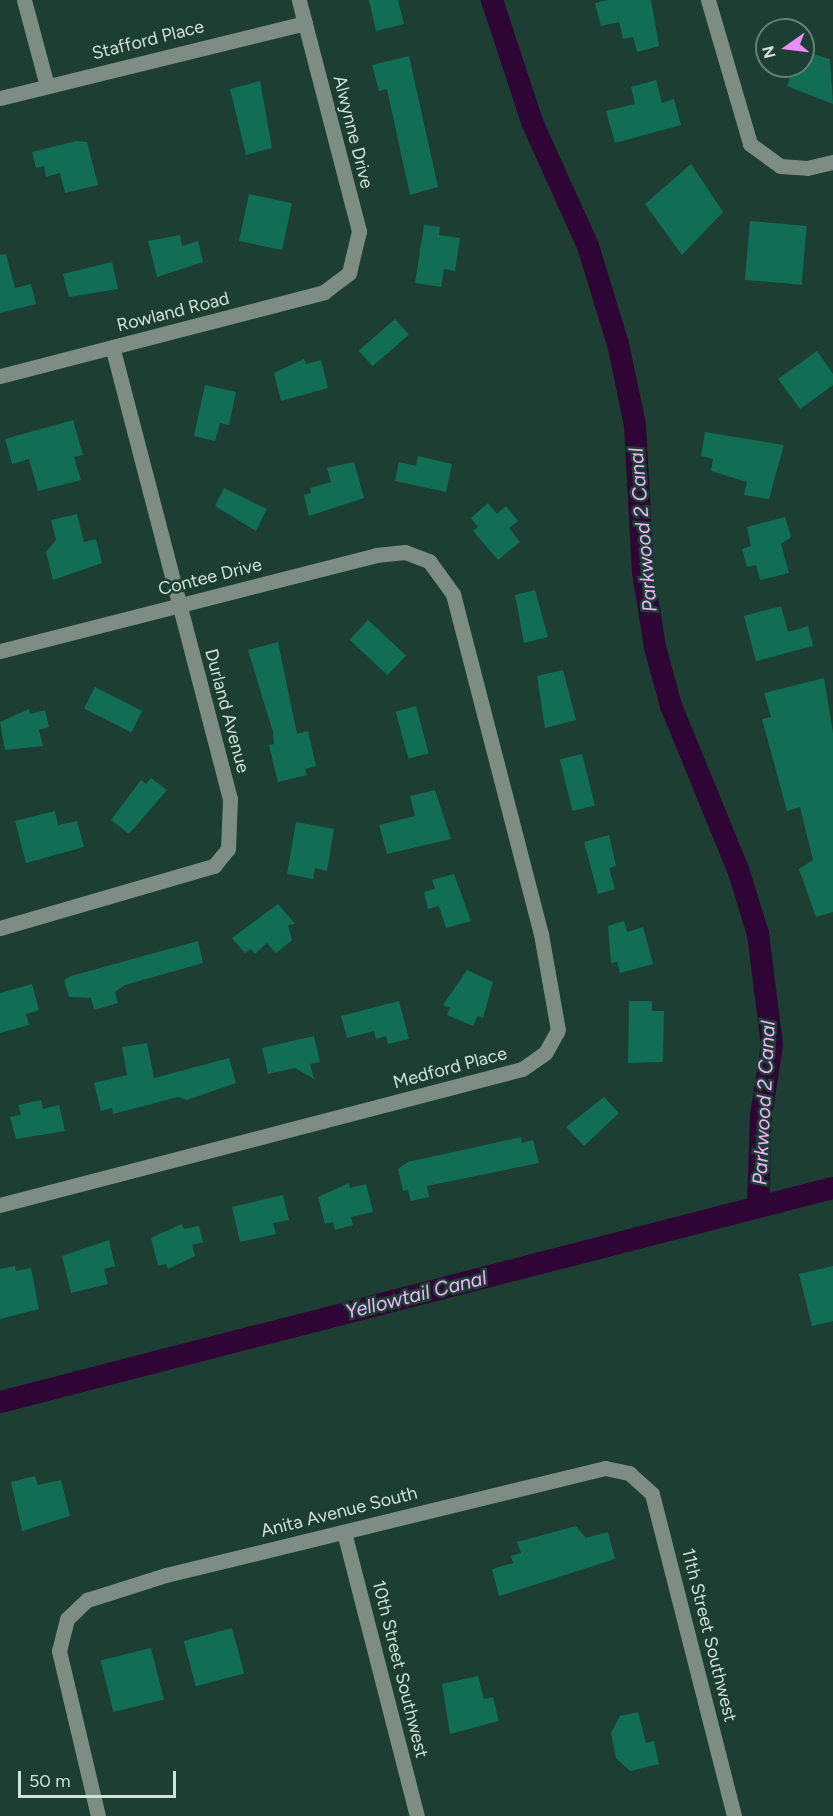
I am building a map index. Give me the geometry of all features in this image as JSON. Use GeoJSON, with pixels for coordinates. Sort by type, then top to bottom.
{"type":"FeatureCollection","features":[{"type":"Feature","properties":{"kind":"street"},"geometry":{"type":"LineString","coordinates":[[24,0],[47,86]]}},
{"type":"Feature","properties":{"kind":"street","name":"Alwynne Drive"},"geometry":{"type":"LineString","coordinates":[[299,0],[359,231],[349,273]]}},
{"type":"Feature","properties":{"kind":"street"},"geometry":{"type":"LineString","coordinates":[[708,0],[739,122],[750,144],[780,166],[807,168],[833,162]]}},
{"type":"Feature","properties":{"kind":"street","name":"Stafford Place"},"geometry":{"type":"LineString","coordinates":[[0,98],[305,23]]}},
{"type":"Feature","properties":{"kind":"street","name":"Rowland Road"},"geometry":{"type":"LineString","coordinates":[[0,376],[324,292],[349,273]]}},
{"type":"Feature","properties":{"kind":"street","name":"Durland Avenue"},"geometry":{"type":"LineString","coordinates":[[0,928],[214,866],[228,849],[230,799],[112,347]]}},
{"type":"Feature","properties":{"kind":"street","name":"Contee Drive"},"geometry":{"type":"LineString","coordinates":[[0,651],[376,555],[405,552],[429,561]]}},
{"type":"Feature","properties":{"kind":"street","name":"Medford Place"},"geometry":{"type":"LineString","coordinates":[[0,1205],[522,1069],[545,1053],[558,1030],[558,1006],[453,594],[429,561]]}},
{"type":"Feature","properties":{"kind":"street","name":"Anita Avenue South"},"geometry":{"type":"LineString","coordinates":[[98,1816],[59,1651],[67,1619],[87,1600],[108,1591],[554,1477],[605,1468],[629,1473]]}},
{"type":"Feature","properties":{"kind":"street","name":"11th Street Southwest"},"geometry":{"type":"LineString","coordinates":[[629,1473],[652,1494],[659,1516],[735,1816]]}},
{"type":"Feature","properties":{"kind":"street","name":"10th Street Southwest"},"geometry":{"type":"LineString","coordinates":[[344,1532],[417,1816]]}},
{"type":"Feature","properties":{"kind":"building"},"geometry":{"type":"Polygon","coordinates":[[[369,0],[398,0],[404,24],[376,31],[369,0]]]}},
{"type":"Feature","properties":{"kind":"building"},"geometry":{"type":"Polygon","coordinates":[[[608,0],[651,0],[659,46],[637,52],[633,37],[623,39],[619,22],[601,26],[595,3],[608,0]]]}},
{"type":"Feature","properties":{"kind":"building"},"geometry":{"type":"Polygon","coordinates":[[[815,55],[830,59],[833,104],[787,86],[789,78],[815,78],[815,55]]]}},
{"type":"Feature","properties":{"kind":"building"},"geometry":{"type":"Polygon","coordinates":[[[409,56],[438,187],[410,195],[387,89],[379,91],[372,65],[409,56]]]}},
{"type":"Feature","properties":{"kind":"building"},"geometry":{"type":"Polygon","coordinates":[[[656,80],[662,103],[674,99],[681,125],[615,143],[606,111],[635,104],[631,87],[656,80]]]}},
{"type":"Feature","properties":{"kind":"building"},"geometry":{"type":"Polygon","coordinates":[[[260,81],[272,148],[246,155],[230,89],[260,81]]]}},
{"type":"Feature","properties":{"kind":"building"},"geometry":{"type":"Polygon","coordinates":[[[76,141],[87,142],[98,185],[65,193],[60,173],[46,177],[44,166],[36,168],[32,152],[76,141]]]}},
{"type":"Feature","properties":{"kind":"building"},"geometry":{"type":"Polygon","coordinates":[[[691,164],[723,212],[682,255],[645,204],[691,164]]]}},
{"type":"Feature","properties":{"kind":"building"},"geometry":{"type":"Polygon","coordinates":[[[249,194],[292,203],[282,250],[239,241],[249,194]]]}},
{"type":"Feature","properties":{"kind":"building"},"geometry":{"type":"Polygon","coordinates":[[[750,221],[807,226],[802,285],[745,280],[750,221]]]}},
{"type":"Feature","properties":{"kind":"building"},"geometry":{"type":"Polygon","coordinates":[[[424,225],[440,227],[439,235],[460,238],[455,271],[444,269],[441,287],[415,283],[424,225]]]}},
{"type":"Feature","properties":{"kind":"building"},"geometry":{"type":"Polygon","coordinates":[[[180,235],[182,246],[198,241],[203,262],[157,277],[148,241],[180,235]]]}},
{"type":"Feature","properties":{"kind":"building"},"geometry":{"type":"Polygon","coordinates":[[[6,254],[15,288],[31,284],[36,304],[0,313],[0,255],[6,254]]]}},
{"type":"Feature","properties":{"kind":"building"},"geometry":{"type":"Polygon","coordinates":[[[112,262],[118,289],[69,297],[63,274],[112,262]]]}},
{"type":"Feature","properties":{"kind":"building"},"geometry":{"type":"Polygon","coordinates":[[[395,319],[409,335],[373,366],[359,350],[395,319]]]}},
{"type":"Feature","properties":{"kind":"building"},"geometry":{"type":"Polygon","coordinates":[[[817,351],[833,374],[833,385],[800,409],[778,379],[817,351]]]}},
{"type":"Feature","properties":{"kind":"building"},"geometry":{"type":"Polygon","coordinates":[[[304,359],[306,364],[321,360],[328,388],[281,401],[274,373],[304,359]]]}},
{"type":"Feature","properties":{"kind":"building"},"geometry":{"type":"Polygon","coordinates":[[[205,385],[236,392],[229,425],[220,423],[215,441],[194,436],[205,385]]]}},
{"type":"Feature","properties":{"kind":"building"},"geometry":{"type":"Polygon","coordinates":[[[73,420],[83,455],[74,457],[81,480],[38,491],[29,459],[12,464],[5,439],[73,420]]]}},
{"type":"Feature","properties":{"kind":"building"},"geometry":{"type":"Polygon","coordinates":[[[705,432],[784,445],[769,499],[744,495],[747,482],[711,471],[713,459],[701,456],[705,432]]]}},
{"type":"Feature","properties":{"kind":"building"},"geometry":{"type":"Polygon","coordinates":[[[418,456],[452,464],[446,492],[395,481],[399,462],[416,466],[418,456]]]}},
{"type":"Feature","properties":{"kind":"building"},"geometry":{"type":"Polygon","coordinates":[[[354,462],[364,498],[309,516],[304,495],[311,493],[310,488],[331,482],[327,468],[354,462]]]}},
{"type":"Feature","properties":{"kind":"building"},"geometry":{"type":"Polygon","coordinates":[[[224,488],[267,509],[256,531],[215,506],[224,488]]]}},
{"type":"Feature","properties":{"kind":"building"},"geometry":{"type":"Polygon","coordinates":[[[488,503],[497,514],[506,506],[518,521],[509,528],[520,542],[498,560],[473,531],[478,527],[471,518],[488,503]]]}},
{"type":"Feature","properties":{"kind":"building"},"geometry":{"type":"Polygon","coordinates":[[[77,514],[84,542],[96,539],[102,563],[53,580],[46,552],[56,540],[51,520],[77,514]]]}},
{"type":"Feature","properties":{"kind":"building"},"geometry":{"type":"Polygon","coordinates":[[[785,517],[791,537],[781,544],[789,573],[760,580],[756,565],[747,567],[742,549],[751,546],[747,527],[785,517]]]}},
{"type":"Feature","properties":{"kind":"building"},"geometry":{"type":"Polygon","coordinates":[[[535,590],[548,637],[524,643],[515,595],[535,590]]]}},
{"type":"Feature","properties":{"kind":"building"},"geometry":{"type":"Polygon","coordinates":[[[781,606],[788,632],[808,626],[813,646],[756,661],[744,616],[781,606]]]}},
{"type":"Feature","properties":{"kind":"building"},"geometry":{"type":"Polygon","coordinates":[[[368,620],[406,655],[388,675],[350,640],[368,620]]]}},
{"type":"Feature","properties":{"kind":"building"},"geometry":{"type":"Polygon","coordinates":[[[278,642],[297,734],[308,731],[316,766],[305,769],[307,775],[278,782],[269,745],[274,744],[273,732],[248,650],[278,642]]]}},
{"type":"Feature","properties":{"kind":"building"},"geometry":{"type":"Polygon","coordinates":[[[563,670],[576,720],[545,728],[537,676],[563,670]]]}},
{"type":"Feature","properties":{"kind":"building"},"geometry":{"type":"Polygon","coordinates":[[[824,678],[833,733],[833,912],[816,917],[799,869],[813,860],[800,807],[787,811],[762,719],[771,717],[764,693],[824,678]]]}},
{"type":"Feature","properties":{"kind":"building"},"geometry":{"type":"Polygon","coordinates":[[[95,687],[142,711],[131,732],[84,708],[95,687]]]}},
{"type":"Feature","properties":{"kind":"building"},"geometry":{"type":"Polygon","coordinates":[[[416,706],[429,753],[408,759],[396,711],[416,706]]]}},
{"type":"Feature","properties":{"kind":"building"},"geometry":{"type":"Polygon","coordinates":[[[29,709],[30,714],[45,710],[49,727],[39,730],[43,746],[5,750],[0,722],[29,709]]]}},
{"type":"Feature","properties":{"kind":"building"},"geometry":{"type":"Polygon","coordinates":[[[582,754],[595,805],[573,811],[560,760],[582,754]]]}},
{"type":"Feature","properties":{"kind":"building"},"geometry":{"type":"Polygon","coordinates":[[[151,778],[167,790],[129,834],[111,820],[141,780],[146,784],[151,778]]]}},
{"type":"Feature","properties":{"kind":"building"},"geometry":{"type":"Polygon","coordinates":[[[435,790],[451,839],[387,854],[379,825],[415,816],[410,796],[435,790]]]}},
{"type":"Feature","properties":{"kind":"building"},"geometry":{"type":"Polygon","coordinates":[[[55,811],[58,825],[77,821],[84,847],[26,863],[15,821],[55,811]]]}},
{"type":"Feature","properties":{"kind":"building"},"geometry":{"type":"Polygon","coordinates":[[[296,822],[334,829],[327,871],[315,868],[313,879],[287,874],[296,822]]]}},
{"type":"Feature","properties":{"kind":"building"},"geometry":{"type":"Polygon","coordinates":[[[609,835],[616,866],[609,868],[615,889],[598,894],[584,842],[609,835]]]}},
{"type":"Feature","properties":{"kind":"building"},"geometry":{"type":"Polygon","coordinates":[[[454,874],[471,921],[446,928],[439,906],[428,909],[424,892],[435,889],[432,880],[454,874]]]}},
{"type":"Feature","properties":{"kind":"building"},"geometry":{"type":"Polygon","coordinates":[[[278,904],[295,924],[288,925],[292,940],[276,953],[267,943],[255,954],[251,949],[245,953],[232,938],[278,904]]]}},
{"type":"Feature","properties":{"kind":"building"},"geometry":{"type":"Polygon","coordinates":[[[624,921],[627,932],[643,927],[653,964],[620,973],[617,962],[611,963],[608,926],[624,921]]]}},
{"type":"Feature","properties":{"kind":"building"},"geometry":{"type":"Polygon","coordinates":[[[198,941],[203,963],[125,985],[115,992],[118,1003],[94,1010],[91,998],[69,997],[64,980],[71,976],[198,941]]]}},
{"type":"Feature","properties":{"kind":"building"},"geometry":{"type":"Polygon","coordinates":[[[467,970],[493,982],[483,1018],[478,1016],[473,1026],[447,1015],[450,1008],[443,1005],[467,970]]]}},
{"type":"Feature","properties":{"kind":"building"},"geometry":{"type":"Polygon","coordinates":[[[32,984],[39,1010],[26,1014],[29,1025],[0,1033],[0,993],[32,984]]]}},
{"type":"Feature","properties":{"kind":"building"},"geometry":{"type":"Polygon","coordinates":[[[399,1001],[409,1039],[388,1044],[386,1036],[376,1039],[374,1031],[347,1038],[341,1016],[399,1001]]]}},
{"type":"Feature","properties":{"kind":"building"},"geometry":{"type":"Polygon","coordinates":[[[629,1001],[652,1001],[652,1011],[664,1011],[663,1062],[628,1063],[629,1001]]]}},
{"type":"Feature","properties":{"kind":"building"},"geometry":{"type":"Polygon","coordinates":[[[314,1036],[320,1062],[310,1064],[314,1079],[295,1068],[268,1074],[262,1048],[314,1036]]]}},
{"type":"Feature","properties":{"kind":"building"},"geometry":{"type":"Polygon","coordinates":[[[147,1043],[154,1078],[229,1058],[236,1083],[187,1100],[178,1097],[113,1114],[112,1108],[101,1111],[94,1083],[127,1075],[122,1047],[147,1043]]]}},
{"type":"Feature","properties":{"kind":"building"},"geometry":{"type":"Polygon","coordinates":[[[604,1097],[619,1113],[584,1146],[566,1127],[604,1097]]]}},
{"type":"Feature","properties":{"kind":"building"},"geometry":{"type":"Polygon","coordinates":[[[41,1100],[43,1109],[59,1105],[65,1131],[16,1139],[10,1117],[21,1115],[18,1105],[41,1100]]]}},
{"type":"Feature","properties":{"kind":"building"},"geometry":{"type":"Polygon","coordinates":[[[521,1137],[522,1143],[533,1140],[539,1163],[427,1186],[429,1197],[411,1201],[408,1190],[403,1191],[398,1169],[408,1162],[521,1137]]]}},
{"type":"Feature","properties":{"kind":"building"},"geometry":{"type":"Polygon","coordinates":[[[349,1183],[350,1188],[366,1184],[373,1212],[351,1217],[353,1225],[335,1230],[333,1222],[325,1224],[318,1197],[349,1183]]]}},
{"type":"Feature","properties":{"kind":"building"},"geometry":{"type":"Polygon","coordinates":[[[283,1195],[289,1220],[273,1223],[276,1234],[240,1242],[232,1207],[283,1195]]]}},
{"type":"Feature","properties":{"kind":"building"},"geometry":{"type":"Polygon","coordinates":[[[182,1224],[184,1229],[199,1226],[203,1242],[192,1245],[195,1256],[168,1269],[166,1264],[158,1266],[151,1238],[182,1224]]]}},
{"type":"Feature","properties":{"kind":"building"},"geometry":{"type":"Polygon","coordinates":[[[109,1240],[115,1266],[104,1269],[108,1284],[71,1293],[62,1256],[109,1240]]]}},
{"type":"Feature","properties":{"kind":"building"},"geometry":{"type":"Polygon","coordinates":[[[15,1266],[16,1271],[31,1268],[39,1309],[0,1319],[0,1269],[15,1266]]]}},
{"type":"Feature","properties":{"kind":"building"},"geometry":{"type":"Polygon","coordinates":[[[833,1266],[833,1321],[812,1326],[799,1274],[833,1266]]]}},
{"type":"Feature","properties":{"kind":"building"},"geometry":{"type":"Polygon","coordinates":[[[35,1476],[38,1485],[61,1480],[70,1516],[22,1531],[11,1482],[35,1476]]]}},
{"type":"Feature","properties":{"kind":"building"},"geometry":{"type":"Polygon","coordinates":[[[576,1526],[586,1538],[608,1532],[615,1559],[499,1596],[492,1569],[513,1563],[511,1556],[521,1553],[517,1542],[576,1526]]]}},
{"type":"Feature","properties":{"kind":"building"},"geometry":{"type":"Polygon","coordinates":[[[232,1628],[244,1673],[196,1686],[184,1641],[232,1628]]]}},
{"type":"Feature","properties":{"kind":"building"},"geometry":{"type":"Polygon","coordinates":[[[151,1648],[164,1699],[113,1712],[101,1661],[151,1648]]]}},
{"type":"Feature","properties":{"kind":"building"},"geometry":{"type":"Polygon","coordinates":[[[478,1676],[484,1699],[493,1697],[499,1721],[450,1734],[442,1684],[478,1676]]]}},
{"type":"Feature","properties":{"kind":"building"},"geometry":{"type":"Polygon","coordinates":[[[638,1712],[646,1743],[654,1741],[659,1764],[630,1771],[616,1758],[611,1733],[620,1716],[638,1712]]]}},
{"type":"Feature","properties":{"kind":"waterway","name":"Parkwood 2 Canal"},"geometry":{"type":"LineString","coordinates":[[492,0],[532,122],[588,246],[618,344],[635,425],[643,572],[655,647],[671,706],[738,869],[758,934],[772,1045],[761,1115],[758,1207]]}},
{"type":"Feature","properties":{"kind":"waterway","name":"Yellowtail Canal"},"geometry":{"type":"LineString","coordinates":[[0,1402],[833,1188]]}}]}
